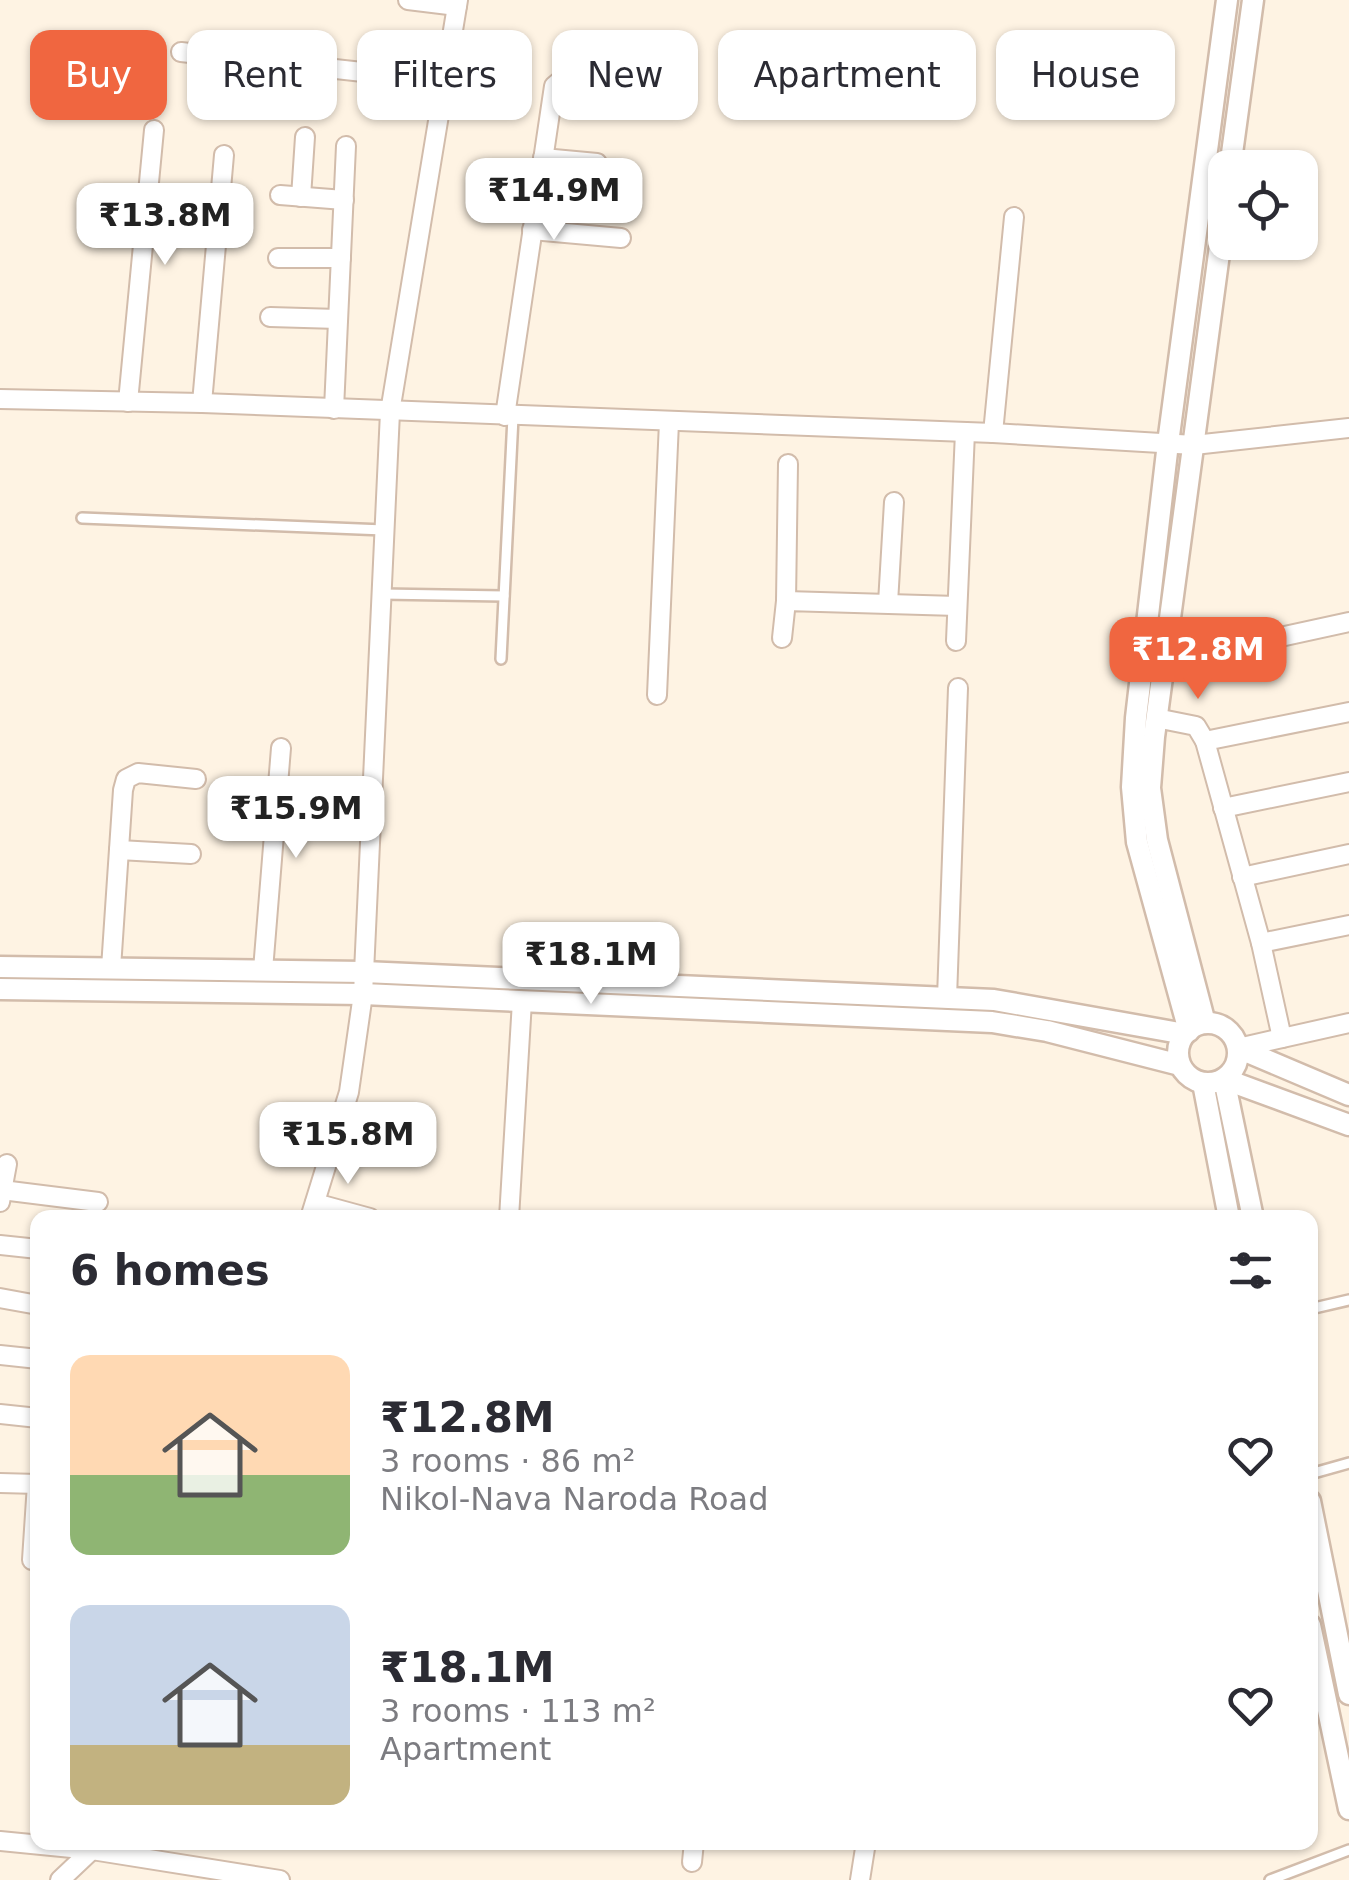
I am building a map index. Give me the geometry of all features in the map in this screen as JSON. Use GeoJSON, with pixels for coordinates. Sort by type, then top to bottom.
{"type":"FeatureCollection","features":[{"type":"Feature","properties":{"kind":"street"},"geometry":{"type":"LineString","coordinates":[[408,0],[458,3],[453,30]]}},
{"type":"Feature","properties":{"kind":"street"},"geometry":{"type":"LineString","coordinates":[[1193,1029],[1137,842],[1132,786],[1168,443],[1228,0]]}},
{"type":"Feature","properties":{"kind":"street"},"geometry":{"type":"LineString","coordinates":[[1232,150],[1252,0]]}},
{"type":"Feature","properties":{"kind":"street"},"geometry":{"type":"LineString","coordinates":[[181,52],[357,71]]}},
{"type":"Feature","properties":{"kind":"street"},"geometry":{"type":"LineString","coordinates":[[509,416],[552,99]]}},
{"type":"Feature","properties":{"kind":"street"},"geometry":{"type":"LineString","coordinates":[[312,1210],[349,1092],[364,994],[390,412],[438,120]]}},
{"type":"Feature","properties":{"kind":"street"},"geometry":{"type":"LineString","coordinates":[[128,402],[154,130]]}},
{"type":"Feature","properties":{"kind":"street"},"geometry":{"type":"LineString","coordinates":[[301,197],[305,137]]}},
{"type":"Feature","properties":{"kind":"street"},"geometry":{"type":"LineString","coordinates":[[334,410],[346,146]]}},
{"type":"Feature","properties":{"kind":"street"},"geometry":{"type":"LineString","coordinates":[[202,403],[224,155]]}},
{"type":"Feature","properties":{"kind":"street"},"geometry":{"type":"LineString","coordinates":[[543,158],[597,163]]}},
{"type":"Feature","properties":{"kind":"street"},"geometry":{"type":"LineString","coordinates":[[280,196],[344,200]]}},
{"type":"Feature","properties":{"kind":"street"},"geometry":{"type":"LineString","coordinates":[[993,433],[1014,217]]}},
{"type":"Feature","properties":{"kind":"street"},"geometry":{"type":"LineString","coordinates":[[532,230],[621,238]]}},
{"type":"Feature","properties":{"kind":"street"},"geometry":{"type":"LineString","coordinates":[[278,258],[341,258]]}},
{"type":"Feature","properties":{"kind":"street"},"geometry":{"type":"LineString","coordinates":[[1193,1029],[1150,788],[1156,718],[1218,260]]}},
{"type":"Feature","properties":{"kind":"street"},"geometry":{"type":"LineString","coordinates":[[270,316],[338,319]]}},
{"type":"Feature","properties":{"kind":"street"},"geometry":{"type":"LineString","coordinates":[[0,399],[202,403],[1194,444],[1349,428]]}},
{"type":"Feature","properties":{"kind":"street"},"geometry":{"type":"LineString","coordinates":[[657,695],[669,422]]}},
{"type":"Feature","properties":{"kind":"street"},"geometry":{"type":"LineString","coordinates":[[956,641],[964,432]]}},
{"type":"Feature","properties":{"kind":"street"},"geometry":{"type":"LineString","coordinates":[[782,638],[788,464]]}},
{"type":"Feature","properties":{"kind":"street"},"geometry":{"type":"LineString","coordinates":[[888,603],[894,502]]}},
{"type":"Feature","properties":{"kind":"street"},"geometry":{"type":"LineString","coordinates":[[786,601],[957,606]]}},
{"type":"Feature","properties":{"kind":"street"},"geometry":{"type":"LineString","coordinates":[[1142,667],[1349,622]]}},
{"type":"Feature","properties":{"kind":"street"},"geometry":{"type":"LineString","coordinates":[[947,998],[958,688]]}},
{"type":"Feature","properties":{"kind":"street"},"geometry":{"type":"LineString","coordinates":[[1205,741],[1349,712]]}},
{"type":"Feature","properties":{"kind":"street"},"geometry":{"type":"LineString","coordinates":[[1156,718],[1196,726],[1205,741],[1261,943],[1282,1038]]}},
{"type":"Feature","properties":{"kind":"street"},"geometry":{"type":"LineString","coordinates":[[263,970],[281,748]]}},
{"type":"Feature","properties":{"kind":"street"},"geometry":{"type":"LineString","coordinates":[[111,968],[126,779],[138,773],[196,779]]}},
{"type":"Feature","properties":{"kind":"street"},"geometry":{"type":"LineString","coordinates":[[1222,808],[1349,782]]}},
{"type":"Feature","properties":{"kind":"street"},"geometry":{"type":"LineString","coordinates":[[119,850],[192,854]]}},
{"type":"Feature","properties":{"kind":"street"},"geometry":{"type":"LineString","coordinates":[[1242,877],[1349,854]]}},
{"type":"Feature","properties":{"kind":"street"},"geometry":{"type":"LineString","coordinates":[[1261,943],[1349,925]]}},
{"type":"Feature","properties":{"kind":"street"},"geometry":{"type":"LineString","coordinates":[[0,967],[364,972],[994,1000],[1193,1029],[1228,1030],[1238,1048],[1237,1062],[1213,1081]]}},
{"type":"Feature","properties":{"kind":"street"},"geometry":{"type":"LineString","coordinates":[[0,989],[364,994],[992,1022],[1047,1030],[1180,1065]]}},
{"type":"Feature","properties":{"kind":"street"},"geometry":{"type":"LineString","coordinates":[[509,1210],[522,1001]]}},
{"type":"Feature","properties":{"kind":"street"},"geometry":{"type":"LineString","coordinates":[[1238,1048],[1349,1023]]}},
{"type":"Feature","properties":{"kind":"street"},"geometry":{"type":"LineString","coordinates":[[1193,1029],[1179,1043],[1180,1065],[1186,1074],[1349,1125]]}},
{"type":"Feature","properties":{"kind":"street"},"geometry":{"type":"LineString","coordinates":[[1238,1048],[1349,1095]]}},
{"type":"Feature","properties":{"kind":"street"},"geometry":{"type":"LineString","coordinates":[[1213,1081],[1228,1210]]}},
{"type":"Feature","properties":{"kind":"street"},"geometry":{"type":"LineString","coordinates":[[1213,1081],[1250,1210]]}},
{"type":"Feature","properties":{"kind":"street"},"geometry":{"type":"LineString","coordinates":[[6,1164],[1,1196],[98,1202]]}},
{"type":"Feature","properties":{"kind":"street"},"geometry":{"type":"LineString","coordinates":[[0,1245],[30,1249]]}},
{"type":"Feature","properties":{"kind":"street"},"geometry":{"type":"LineString","coordinates":[[0,1298],[30,1304]]}},
{"type":"Feature","properties":{"kind":"street"},"geometry":{"type":"LineString","coordinates":[[0,1355],[30,1357]]}},
{"type":"Feature","properties":{"kind":"street"},"geometry":{"type":"LineString","coordinates":[[0,1414],[30,1417]]}},
{"type":"Feature","properties":{"kind":"street"},"geometry":{"type":"LineString","coordinates":[[0,1483],[30,1484]]}},
{"type":"Feature","properties":{"kind":"street"},"geometry":{"type":"LineString","coordinates":[[1318,1541],[1349,1694]]}},
{"type":"Feature","properties":{"kind":"street"},"geometry":{"type":"LineString","coordinates":[[1318,1663],[1349,1810]]}},
{"type":"Feature","properties":{"kind":"street"},"geometry":{"type":"LineString","coordinates":[[0,1841],[30,1843]]}},
{"type":"Feature","properties":{"kind":"street"},"geometry":{"type":"LineString","coordinates":[[60,1880],[92,1850]]}},
{"type":"Feature","properties":{"kind":"street"},"geometry":{"type":"LineString","coordinates":[[118,1850],[280,1880]]}},
{"type":"Feature","properties":{"kind":"street"},"geometry":{"type":"LineString","coordinates":[[860,1880],[865,1850]]}},
{"type":"Feature","properties":{"kind":"lane"},"geometry":{"type":"LineString","coordinates":[[500,659],[509,416]]}},
{"type":"Feature","properties":{"kind":"lane"},"geometry":{"type":"LineString","coordinates":[[82,518],[384,530]]}},
{"type":"Feature","properties":{"kind":"lane"},"geometry":{"type":"LineString","coordinates":[[382,594],[504,596]]}},
{"type":"Feature","properties":{"kind":"lane"},"geometry":{"type":"LineString","coordinates":[[1318,1307],[1349,1300]]}},
{"type":"Feature","properties":{"kind":"lane"},"geometry":{"type":"LineString","coordinates":[[1318,1472],[1349,1463]]}},
{"type":"Feature","properties":{"kind":"lane"},"geometry":{"type":"LineString","coordinates":[[1270,1880],[1349,1850]]}}]}
